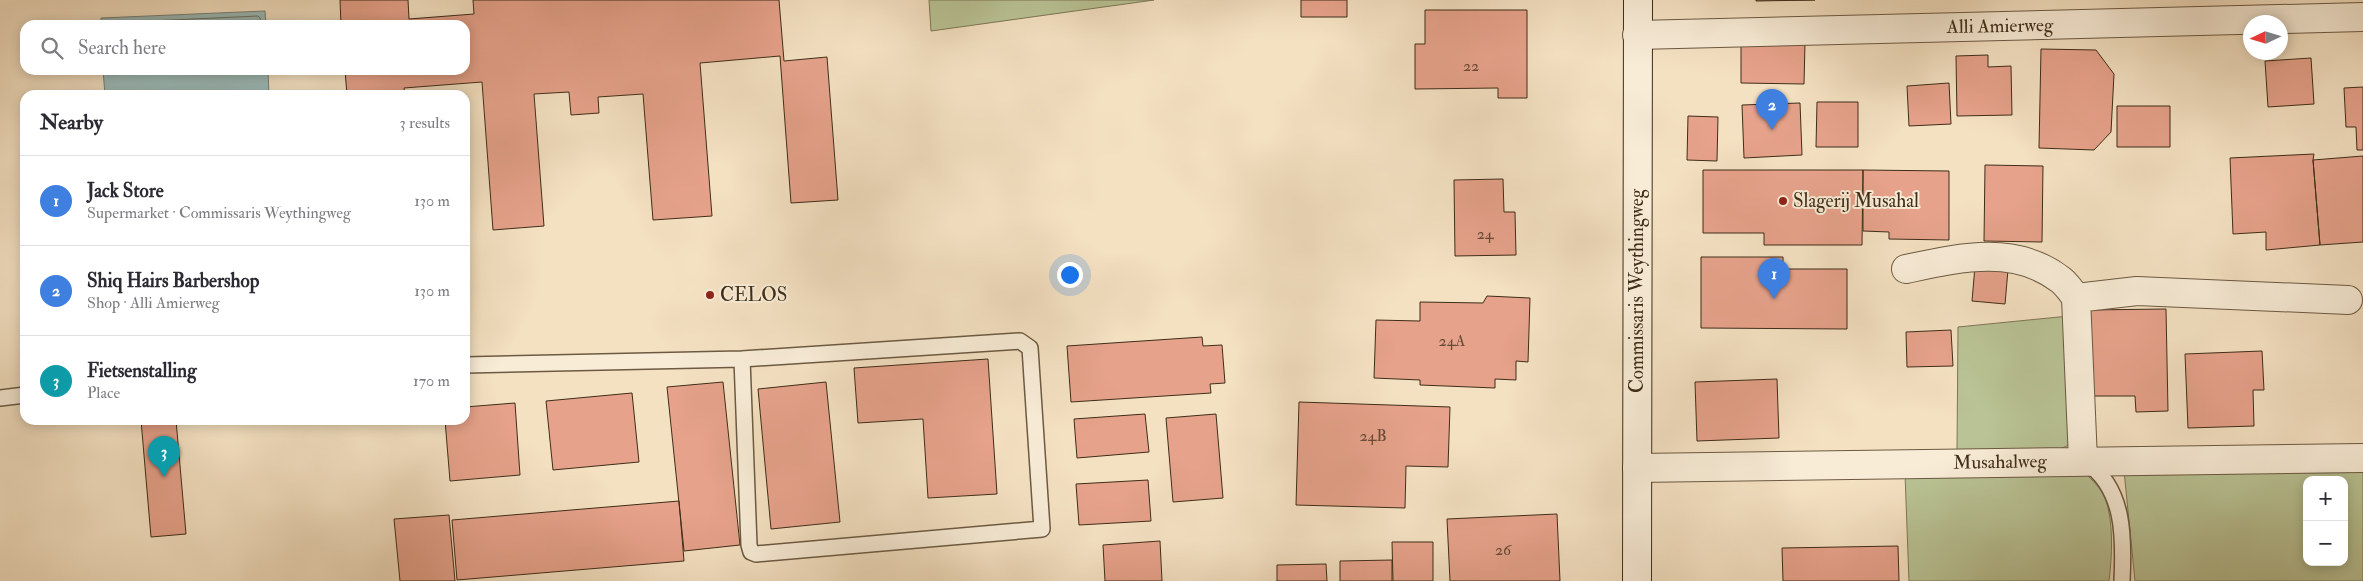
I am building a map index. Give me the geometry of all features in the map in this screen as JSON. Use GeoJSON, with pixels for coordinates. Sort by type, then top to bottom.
{"type":"FeatureCollection","features":[{"type":"Feature","properties":{"kind":"street","name":"Commissaris Weythingweg"},"geometry":{"type":"LineString","coordinates":[[1637,581],[1638,0]]}},
{"type":"Feature","properties":{"kind":"street","name":"Alli Amierweg"},"geometry":{"type":"LineString","coordinates":[[1638,35],[2363,17]]}},
{"type":"Feature","properties":{"kind":"street"},"geometry":{"type":"LineString","coordinates":[[1906,269],[1969,256],[2010,257],[2040,268],[2062,280],[2076,298],[2083,460]]}},
{"type":"Feature","properties":{"kind":"street"},"geometry":{"type":"LineString","coordinates":[[2076,298],[2137,291],[2348,300]]}},
{"type":"Feature","properties":{"kind":"street","name":"Musahalweg"},"geometry":{"type":"LineString","coordinates":[[1637,468],[2083,460],[2363,458]]}},
{"type":"Feature","properties":{"kind":"lane"},"geometry":{"type":"LineString","coordinates":[[470,365],[742,359],[1026,343],[1030,348],[1042,529],[775,553],[756,554],[751,552],[749,545],[742,359]]}},
{"type":"Feature","properties":{"kind":"lane"},"geometry":{"type":"LineString","coordinates":[[0,398],[20,396]]}},
{"type":"Feature","properties":{"kind":"lane"},"geometry":{"type":"LineString","coordinates":[[2083,460],[2098,470],[2111,487],[2122,526],[2122,581]]}},
{"type":"Feature","properties":{"kind":"green space"},"geometry":{"type":"Polygon","coordinates":[[[929,0],[1154,0],[931,31],[929,0]]]}},
{"type":"Feature","properties":{"kind":"green space"},"geometry":{"type":"Polygon","coordinates":[[[2069,316],[2069,445],[2060,449],[1957,450],[1958,327],[2069,316]]]}},
{"type":"Feature","properties":{"kind":"green space"},"geometry":{"type":"Polygon","coordinates":[[[2363,470],[2363,581],[2135,581],[2124,471],[2363,470]]]}},
{"type":"Feature","properties":{"kind":"green space"},"geometry":{"type":"Polygon","coordinates":[[[2085,473],[2101,491],[2108,507],[2112,539],[2109,581],[1909,581],[1905,474],[2085,473]]]}},
{"type":"Feature","properties":{"kind":"water"},"geometry":{"type":"Polygon","coordinates":[[[265,11],[266,20],[101,20],[101,18],[265,11]]]}},
{"type":"Feature","properties":{"kind":"water"},"geometry":{"type":"Polygon","coordinates":[[[103,75],[268,75],[269,90],[105,90],[103,75]]]}},
{"type":"Feature","properties":{"kind":"building"},"geometry":{"type":"Polygon","coordinates":[[[340,0],[408,0],[409,19],[474,14],[473,0],[779,0],[784,61],[827,57],[838,200],[791,203],[780,56],[700,63],[712,216],[653,220],[643,94],[598,97],[599,113],[571,115],[569,92],[534,94],[544,226],[493,230],[482,82],[404,88],[404,90],[347,90],[345,75],[470,75],[470,20],[341,20],[340,0]]]}},
{"type":"Feature","properties":{"kind":"building"},"geometry":{"type":"Polygon","coordinates":[[[1301,0],[1347,0],[1347,17],[1301,17],[1301,0]]]}},
{"type":"Feature","properties":{"kind":"building"},"geometry":{"type":"Polygon","coordinates":[[[1756,0],[1815,0],[1756,1],[1756,0]]]}},
{"type":"Feature","properties":{"kind":"building"},"geometry":{"type":"Polygon","coordinates":[[[1425,10],[1527,10],[1527,98],[1498,98],[1498,88],[1415,89],[1415,44],[1425,44],[1425,10]]]}},
{"type":"Feature","properties":{"kind":"building"},"geometry":{"type":"Polygon","coordinates":[[[1741,42],[1805,43],[1804,84],[1741,83],[1741,42]]]}},
{"type":"Feature","properties":{"kind":"building"},"geometry":{"type":"Polygon","coordinates":[[[2041,49],[2096,50],[2114,74],[2111,132],[2094,150],[2039,148],[2041,49]]]}},
{"type":"Feature","properties":{"kind":"building"},"geometry":{"type":"Polygon","coordinates":[[[1988,55],[1988,67],[2011,66],[2012,115],[1957,116],[1956,56],[1988,55]]]}},
{"type":"Feature","properties":{"kind":"building"},"geometry":{"type":"Polygon","coordinates":[[[2311,58],[2314,104],[2268,107],[2265,61],[2311,58]]]}},
{"type":"Feature","properties":{"kind":"building"},"geometry":{"type":"Polygon","coordinates":[[[1949,83],[1951,124],[1909,126],[1907,86],[1949,83]]]}},
{"type":"Feature","properties":{"kind":"building"},"geometry":{"type":"Polygon","coordinates":[[[2363,87],[2363,150],[2357,150],[2356,127],[2346,127],[2344,88],[2363,87]]]}},
{"type":"Feature","properties":{"kind":"building"},"geometry":{"type":"Polygon","coordinates":[[[1817,102],[1858,102],[1858,147],[1816,147],[1817,102]]]}},
{"type":"Feature","properties":{"kind":"building"},"geometry":{"type":"Polygon","coordinates":[[[1800,103],[1802,155],[1744,158],[1742,105],[1800,103]]]}},
{"type":"Feature","properties":{"kind":"building"},"geometry":{"type":"Polygon","coordinates":[[[2117,106],[2170,106],[2170,147],[2117,147],[2117,106]]]}},
{"type":"Feature","properties":{"kind":"building"},"geometry":{"type":"Polygon","coordinates":[[[1688,116],[1718,117],[1717,161],[1687,160],[1688,116]]]}},
{"type":"Feature","properties":{"kind":"building"},"geometry":{"type":"Polygon","coordinates":[[[2314,154],[2320,245],[2266,250],[2266,232],[2233,234],[2230,158],[2314,154]]]}},
{"type":"Feature","properties":{"kind":"building"},"geometry":{"type":"Polygon","coordinates":[[[2363,156],[2363,242],[2320,245],[2313,160],[2363,156]]]}},
{"type":"Feature","properties":{"kind":"building"},"geometry":{"type":"Polygon","coordinates":[[[1985,165],[2043,166],[2042,242],[1984,241],[1985,165]]]}},
{"type":"Feature","properties":{"kind":"building","name":"Slagerij Musahal"},"geometry":{"type":"Polygon","coordinates":[[[1703,170],[1863,170],[1862,245],[1764,245],[1764,233],[1703,233],[1703,170]]]}},
{"type":"Feature","properties":{"kind":"building"},"geometry":{"type":"Polygon","coordinates":[[[1863,170],[1949,171],[1949,240],[1889,239],[1889,232],[1863,231],[1863,170]]]}},
{"type":"Feature","properties":{"kind":"building"},"geometry":{"type":"Polygon","coordinates":[[[1503,179],[1504,212],[1515,212],[1516,255],[1455,256],[1454,180],[1503,179]]]}},
{"type":"Feature","properties":{"kind":"building"},"geometry":{"type":"Polygon","coordinates":[[[1701,257],[1783,257],[1783,269],[1847,269],[1847,329],[1701,328],[1701,257]]]}},
{"type":"Feature","properties":{"kind":"building"},"geometry":{"type":"Polygon","coordinates":[[[1975,266],[2008,270],[2005,304],[1972,301],[1975,266]]]}},
{"type":"Feature","properties":{"kind":"building"},"geometry":{"type":"Polygon","coordinates":[[[1487,296],[1530,298],[1528,362],[1516,361],[1516,380],[1495,379],[1495,388],[1420,385],[1420,380],[1374,378],[1376,320],[1420,321],[1420,302],[1483,303],[1487,296]]]}},
{"type":"Feature","properties":{"kind":"building"},"geometry":{"type":"Polygon","coordinates":[[[2166,309],[2168,411],[2136,412],[2135,396],[2091,396],[2089,310],[2166,309]]]}},
{"type":"Feature","properties":{"kind":"building"},"geometry":{"type":"Polygon","coordinates":[[[1951,330],[1953,366],[1907,367],[1906,332],[1951,330]]]}},
{"type":"Feature","properties":{"kind":"building"},"geometry":{"type":"Polygon","coordinates":[[[1202,337],[1203,346],[1222,345],[1225,383],[1210,384],[1211,393],[1071,402],[1067,346],[1202,337]]]}},
{"type":"Feature","properties":{"kind":"building"},"geometry":{"type":"Polygon","coordinates":[[[2262,351],[2264,390],[2253,390],[2254,426],[2188,428],[2185,354],[2262,351]]]}},
{"type":"Feature","properties":{"kind":"building"},"geometry":{"type":"Polygon","coordinates":[[[988,359],[997,494],[928,498],[923,419],[858,423],[854,368],[988,359]]]}},
{"type":"Feature","properties":{"kind":"building"},"geometry":{"type":"Polygon","coordinates":[[[1777,379],[1779,438],[1697,441],[1695,382],[1777,379]]]}},
{"type":"Feature","properties":{"kind":"building"},"geometry":{"type":"Polygon","coordinates":[[[723,382],[740,545],[684,551],[667,387],[723,382]]]}},
{"type":"Feature","properties":{"kind":"building"},"geometry":{"type":"Polygon","coordinates":[[[826,382],[840,522],[771,529],[758,389],[826,382]]]}},
{"type":"Feature","properties":{"kind":"building"},"geometry":{"type":"Polygon","coordinates":[[[632,393],[639,462],[553,470],[546,401],[632,393]]]}},
{"type":"Feature","properties":{"kind":"building"},"geometry":{"type":"Polygon","coordinates":[[[1299,402],[1450,407],[1448,467],[1406,466],[1405,508],[1296,505],[1299,402]]]}},
{"type":"Feature","properties":{"kind":"building"},"geometry":{"type":"Polygon","coordinates":[[[515,403],[520,475],[450,481],[445,425],[470,425],[470,407],[515,403]]]}},
{"type":"Feature","properties":{"kind":"building"},"geometry":{"type":"Polygon","coordinates":[[[1145,414],[1149,452],[1077,458],[1074,419],[1145,414]]]}},
{"type":"Feature","properties":{"kind":"building"},"geometry":{"type":"Polygon","coordinates":[[[1216,414],[1223,498],[1173,502],[1166,418],[1216,414]]]}},
{"type":"Feature","properties":{"kind":"building"},"geometry":{"type":"Polygon","coordinates":[[[141,425],[176,425],[186,534],[151,537],[141,425]]]}},
{"type":"Feature","properties":{"kind":"building"},"geometry":{"type":"Polygon","coordinates":[[[1148,480],[1151,521],[1079,525],[1076,484],[1148,480]]]}},
{"type":"Feature","properties":{"kind":"building"},"geometry":{"type":"Polygon","coordinates":[[[679,501],[684,561],[457,580],[452,520],[679,501]]]}},
{"type":"Feature","properties":{"kind":"building"},"geometry":{"type":"Polygon","coordinates":[[[1557,514],[1560,581],[1450,581],[1447,519],[1557,514]]]}},
{"type":"Feature","properties":{"kind":"building"},"geometry":{"type":"Polygon","coordinates":[[[449,515],[455,581],[400,581],[394,519],[449,515]]]}},
{"type":"Feature","properties":{"kind":"building"},"geometry":{"type":"Polygon","coordinates":[[[1160,541],[1162,581],[1105,581],[1103,545],[1160,541]]]}},
{"type":"Feature","properties":{"kind":"building"},"geometry":{"type":"Polygon","coordinates":[[[1392,542],[1433,542],[1433,581],[1393,581],[1392,542]]]}},
{"type":"Feature","properties":{"kind":"building"},"geometry":{"type":"Polygon","coordinates":[[[1898,546],[1899,581],[1783,581],[1782,548],[1898,546]]]}},
{"type":"Feature","properties":{"kind":"building"},"geometry":{"type":"Polygon","coordinates":[[[1392,560],[1392,581],[1340,581],[1340,561],[1392,560]]]}},
{"type":"Feature","properties":{"kind":"building"},"geometry":{"type":"Polygon","coordinates":[[[1326,564],[1327,581],[1277,581],[1277,565],[1326,564]]]}},
{"type":"Feature","properties":{"kind":"place","name":"Shiq Hairs Barbershop"},"geometry":{"type":"Point","coordinates":[1772,130]}},
{"type":"Feature","properties":{"kind":"place","name":"Slagerij Musahal"},"geometry":{"type":"Point","coordinates":[1783,201]}},
{"type":"Feature","properties":{"kind":"place","name":"CELOS"},"geometry":{"type":"Point","coordinates":[710,295]}},
{"type":"Feature","properties":{"kind":"place","name":"Jack Store"},"geometry":{"type":"Point","coordinates":[1774,299]}},
{"type":"Feature","properties":{"kind":"place","name":"Fietsenstalling"},"geometry":{"type":"Point","coordinates":[164,477]}}]}
